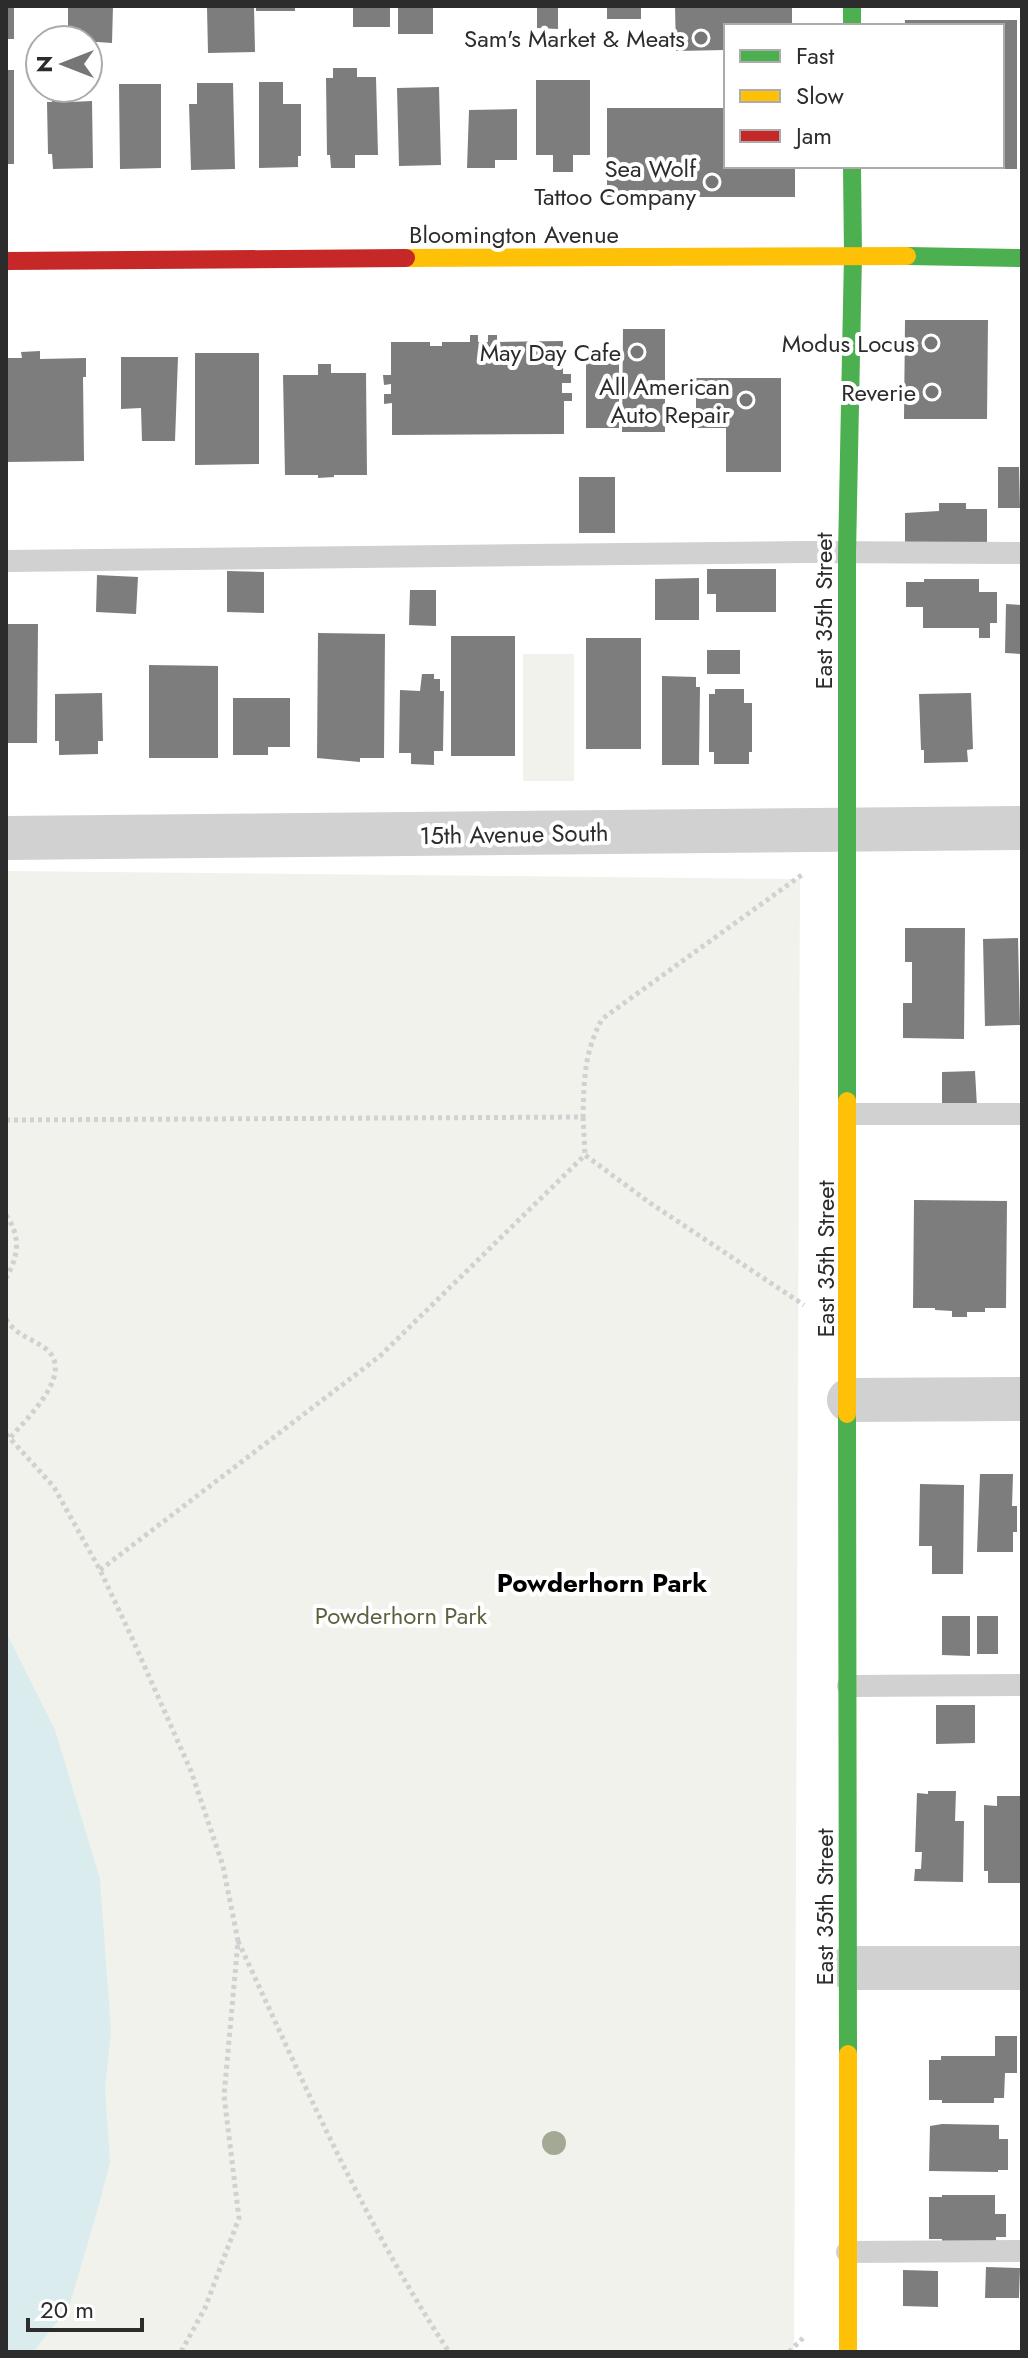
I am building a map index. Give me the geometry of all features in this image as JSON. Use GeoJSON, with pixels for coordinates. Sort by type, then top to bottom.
{"type":"FeatureCollection","features":[{"type":"Feature","properties":{"kind":"street","name":"East 35th Street"},"geometry":{"type":"LineString","coordinates":[[848,2352],[847,554],[852,168]]}},
{"type":"Feature","properties":{"kind":"street","name":"Bloomington Avenue"},"geometry":{"type":"LineString","coordinates":[[6,261],[853,255],[1022,258]]}},
{"type":"Feature","properties":{"kind":"street","name":"15th Avenue South"},"geometry":{"type":"LineString","coordinates":[[6,838],[1022,828]]}},
{"type":"Feature","properties":{"kind":"street"},"geometry":{"type":"LineString","coordinates":[[849,1400],[1022,1399]]}},
{"type":"Feature","properties":{"kind":"street"},"geometry":{"type":"LineString","coordinates":[[849,1968],[1022,1968]]}},
{"type":"Feature","properties":{"kind":"lane"},"geometry":{"type":"LineString","coordinates":[[6,561],[792,552],[1022,553]]}},
{"type":"Feature","properties":{"kind":"lane"},"geometry":{"type":"LineString","coordinates":[[849,1114],[1022,1114]]}},
{"type":"Feature","properties":{"kind":"lane"},"geometry":{"type":"LineString","coordinates":[[848,1686],[1022,1685]]}},
{"type":"Feature","properties":{"kind":"lane"},"geometry":{"type":"LineString","coordinates":[[847,2252],[1022,2251]]}},
{"type":"Feature","properties":{"kind":"path"},"geometry":{"type":"LineString","coordinates":[[100,1570],[380,1356],[585,1155],[585,1065],[590,1041],[602,1019],[803,874]]}},
{"type":"Feature","properties":{"kind":"path"},"geometry":{"type":"LineString","coordinates":[[6,1120],[583,1117]]}},
{"type":"Feature","properties":{"kind":"path"},"geometry":{"type":"LineString","coordinates":[[585,1155],[650,1203],[804,1305]]}},
{"type":"Feature","properties":{"kind":"path"},"geometry":{"type":"LineString","coordinates":[[6,1215],[18,1243],[14,1264],[6,1278]]}},
{"type":"Feature","properties":{"kind":"path"},"geometry":{"type":"LineString","coordinates":[[6,1319],[11,1328],[24,1338],[48,1350],[54,1359],[56,1371],[51,1388],[8,1436],[54,1487],[100,1570],[191,1771],[223,1866],[238,1941],[327,2135],[412,2295],[449,2352]]}},
{"type":"Feature","properties":{"kind":"path"},"geometry":{"type":"LineString","coordinates":[[181,2352],[205,2308],[239,2218],[224,2096],[238,1941]]}},
{"type":"Feature","properties":{"kind":"path"},"geometry":{"type":"LineString","coordinates":[[789,2352],[803,2338]]}},
{"type":"Feature","properties":{"kind":"green space"},"geometry":{"type":"Polygon","coordinates":[[[523,654],[574,654],[574,781],[523,781],[523,654]]]}},
{"type":"Feature","properties":{"kind":"green space","name":"Powderhorn Park"},"geometry":{"type":"Polygon","coordinates":[[[6,871],[800,879],[794,2352],[6,2352],[6,871]]]}},
{"type":"Feature","properties":{"kind":"shaded area"},"geometry":{"type":"Polygon","coordinates":[[[6,1632],[55,1730],[100,1879],[111,2031],[105,2088],[110,2162],[69,2307],[33,2352],[6,2352],[6,1632]]]}},
{"type":"Feature","properties":{"kind":"building"},"geometry":{"type":"Polygon","coordinates":[[[6,6],[14,6],[14,39],[6,39],[6,6]]]}},
{"type":"Feature","properties":{"kind":"building"},"geometry":{"type":"Polygon","coordinates":[[[68,6],[113,6],[112,43],[104,42],[104,24],[68,24],[68,6]]]}},
{"type":"Feature","properties":{"kind":"building"},"geometry":{"type":"Polygon","coordinates":[[[256,6],[295,6],[295,11],[256,11],[256,6]]]}},
{"type":"Feature","properties":{"kind":"building"},"geometry":{"type":"Polygon","coordinates":[[[353,6],[390,6],[390,27],[353,27],[353,6]]]}},
{"type":"Feature","properties":{"kind":"building"},"geometry":{"type":"Polygon","coordinates":[[[398,6],[433,6],[433,34],[398,34],[398,6]]]}},
{"type":"Feature","properties":{"kind":"building"},"geometry":{"type":"Polygon","coordinates":[[[537,6],[558,6],[558,29],[537,28],[537,6]]]}},
{"type":"Feature","properties":{"kind":"building"},"geometry":{"type":"Polygon","coordinates":[[[607,6],[641,6],[641,19],[607,19],[607,6]]]}},
{"type":"Feature","properties":{"kind":"building","name":"Sam's Market & Meats"},"geometry":{"type":"Polygon","coordinates":[[[675,6],[792,6],[792,24],[724,24],[724,50],[676,51],[675,6]]]}},
{"type":"Feature","properties":{"kind":"building"},"geometry":{"type":"Polygon","coordinates":[[[207,7],[254,7],[255,52],[208,53],[207,7]]]}},
{"type":"Feature","properties":{"kind":"building"},"geometry":{"type":"Polygon","coordinates":[[[905,20],[1017,20],[1017,169],[1002,169],[1004,24],[905,24],[905,20]]]}},
{"type":"Feature","properties":{"kind":"building"},"geometry":{"type":"Polygon","coordinates":[[[333,68],[357,68],[357,77],[376,77],[378,155],[355,155],[355,168],[331,168],[330,155],[327,155],[326,78],[333,78],[333,68]]]}},
{"type":"Feature","properties":{"kind":"building"},"geometry":{"type":"Polygon","coordinates":[[[6,70],[14,70],[14,164],[6,164],[6,70]]]}},
{"type":"Feature","properties":{"kind":"building"},"geometry":{"type":"Polygon","coordinates":[[[536,80],[590,80],[590,155],[573,155],[573,172],[553,172],[553,155],[536,155],[536,80]]]}},
{"type":"Feature","properties":{"kind":"building"},"geometry":{"type":"Polygon","coordinates":[[[259,82],[283,82],[283,104],[301,104],[301,156],[298,156],[298,167],[259,168],[259,82]]]}},
{"type":"Feature","properties":{"kind":"building"},"geometry":{"type":"Polygon","coordinates":[[[197,83],[233,83],[235,169],[191,170],[189,104],[197,104],[197,83]]]}},
{"type":"Feature","properties":{"kind":"building"},"geometry":{"type":"Polygon","coordinates":[[[119,84],[161,84],[161,168],[120,169],[119,84]]]}},
{"type":"Feature","properties":{"kind":"building"},"geometry":{"type":"Polygon","coordinates":[[[439,87],[441,165],[399,166],[397,88],[439,87]]]}},
{"type":"Feature","properties":{"kind":"building"},"geometry":{"type":"Polygon","coordinates":[[[47,104],[92,104],[93,168],[53,169],[52,154],[48,154],[47,104]]]}},
{"type":"Feature","properties":{"kind":"building"},"geometry":{"type":"Polygon","coordinates":[[[607,108],[724,108],[724,168],[795,168],[795,197],[607,197],[607,108]]]}},
{"type":"Feature","properties":{"kind":"building"},"geometry":{"type":"Polygon","coordinates":[[[517,109],[517,160],[495,160],[495,168],[467,168],[469,110],[517,109]]]}},
{"type":"Feature","properties":{"kind":"building"},"geometry":{"type":"Polygon","coordinates":[[[905,320],[988,320],[987,419],[904,419],[905,320]]]}},
{"type":"Feature","properties":{"kind":"building"},"geometry":{"type":"Polygon","coordinates":[[[623,329],[665,329],[665,432],[622,432],[623,329]]]}},
{"type":"Feature","properties":{"kind":"building"},"geometry":{"type":"Polygon","coordinates":[[[470,335],[478,335],[478,342],[488,342],[488,335],[497,335],[497,342],[563,341],[563,374],[571,374],[571,383],[562,383],[562,393],[572,393],[572,401],[564,401],[564,434],[392,435],[392,403],[384,404],[384,394],[391,394],[391,384],[384,385],[383,375],[391,375],[391,342],[430,342],[430,346],[442,346],[442,342],[470,342],[470,335]]]}},
{"type":"Feature","properties":{"kind":"building"},"geometry":{"type":"Polygon","coordinates":[[[590,347],[616,347],[616,359],[619,359],[619,428],[586,428],[586,357],[590,357],[590,347]]]}},
{"type":"Feature","properties":{"kind":"building"},"geometry":{"type":"Polygon","coordinates":[[[40,351],[40,359],[86,358],[86,377],[83,377],[84,461],[6,462],[6,358],[22,358],[21,352],[40,351]]]}},
{"type":"Feature","properties":{"kind":"building"},"geometry":{"type":"Polygon","coordinates":[[[195,353],[259,353],[259,464],[195,465],[195,353]]]}},
{"type":"Feature","properties":{"kind":"building"},"geometry":{"type":"Polygon","coordinates":[[[121,357],[178,357],[175,441],[142,441],[141,408],[121,409],[121,357]]]}},
{"type":"Feature","properties":{"kind":"building"},"geometry":{"type":"Polygon","coordinates":[[[318,364],[331,364],[331,373],[366,373],[367,475],[318,478],[318,475],[285,475],[283,375],[318,375],[318,364]]]}},
{"type":"Feature","properties":{"kind":"building"},"geometry":{"type":"Polygon","coordinates":[[[696,378],[781,378],[781,472],[726,472],[726,428],[696,428],[696,378]]]}},
{"type":"Feature","properties":{"kind":"building"},"geometry":{"type":"Polygon","coordinates":[[[998,467],[1019,467],[1020,508],[998,508],[998,467]]]}},
{"type":"Feature","properties":{"kind":"building"},"geometry":{"type":"Polygon","coordinates":[[[579,477],[615,477],[615,533],[579,533],[579,477]]]}},
{"type":"Feature","properties":{"kind":"building"},"geometry":{"type":"Polygon","coordinates":[[[939,503],[966,503],[966,509],[987,509],[987,542],[905,542],[905,513],[939,511],[939,503]]]}},
{"type":"Feature","properties":{"kind":"building"},"geometry":{"type":"Polygon","coordinates":[[[707,569],[776,569],[776,612],[716,612],[716,594],[707,594],[707,569]]]}},
{"type":"Feature","properties":{"kind":"building"},"geometry":{"type":"Polygon","coordinates":[[[227,571],[264,572],[264,613],[227,612],[227,571]]]}},
{"type":"Feature","properties":{"kind":"building"},"geometry":{"type":"Polygon","coordinates":[[[97,575],[138,577],[136,614],[96,612],[97,575]]]}},
{"type":"Feature","properties":{"kind":"building"},"geometry":{"type":"Polygon","coordinates":[[[699,578],[699,620],[655,620],[655,579],[699,578]]]}},
{"type":"Feature","properties":{"kind":"building"},"geometry":{"type":"Polygon","coordinates":[[[924,579],[979,579],[979,592],[997,592],[997,623],[990,623],[990,638],[979,638],[979,628],[923,628],[923,607],[906,607],[906,582],[924,582],[924,579]]]}},
{"type":"Feature","properties":{"kind":"building"},"geometry":{"type":"Polygon","coordinates":[[[410,590],[436,590],[436,626],[409,625],[410,590]]]}},
{"type":"Feature","properties":{"kind":"building"},"geometry":{"type":"Polygon","coordinates":[[[1006,604],[1022,605],[1022,654],[1005,653],[1006,604]]]}},
{"type":"Feature","properties":{"kind":"building"},"geometry":{"type":"Polygon","coordinates":[[[6,624],[38,624],[37,743],[6,743],[6,624]]]}},
{"type":"Feature","properties":{"kind":"building"},"geometry":{"type":"Polygon","coordinates":[[[318,633],[385,634],[384,758],[360,758],[360,762],[317,758],[318,633]]]}},
{"type":"Feature","properties":{"kind":"building"},"geometry":{"type":"Polygon","coordinates":[[[451,636],[515,636],[515,756],[451,756],[451,636]]]}},
{"type":"Feature","properties":{"kind":"building"},"geometry":{"type":"Polygon","coordinates":[[[586,638],[641,638],[641,749],[586,749],[586,638]]]}},
{"type":"Feature","properties":{"kind":"building"},"geometry":{"type":"Polygon","coordinates":[[[707,650],[740,650],[740,674],[707,674],[707,650]]]}},
{"type":"Feature","properties":{"kind":"building"},"geometry":{"type":"Polygon","coordinates":[[[149,665],[218,666],[218,758],[149,758],[149,665]]]}},
{"type":"Feature","properties":{"kind":"building"},"geometry":{"type":"Polygon","coordinates":[[[422,674],[434,674],[434,679],[440,679],[440,691],[444,691],[443,751],[434,751],[434,765],[411,764],[411,753],[399,753],[400,690],[420,691],[422,674]]]}},
{"type":"Feature","properties":{"kind":"building"},"geometry":{"type":"Polygon","coordinates":[[[662,676],[696,677],[696,687],[700,687],[699,765],[662,765],[662,676]]]}},
{"type":"Feature","properties":{"kind":"building"},"geometry":{"type":"Polygon","coordinates":[[[715,689],[744,689],[744,703],[752,703],[752,752],[749,752],[749,764],[714,764],[714,752],[709,752],[709,694],[715,694],[715,689]]]}},
{"type":"Feature","properties":{"kind":"building"},"geometry":{"type":"Polygon","coordinates":[[[102,693],[103,741],[98,741],[98,754],[59,755],[59,741],[55,741],[55,694],[102,693]]]}},
{"type":"Feature","properties":{"kind":"building"},"geometry":{"type":"Polygon","coordinates":[[[971,693],[973,749],[967,750],[968,762],[924,763],[919,694],[971,693]]]}},
{"type":"Feature","properties":{"kind":"building"},"geometry":{"type":"Polygon","coordinates":[[[233,698],[290,698],[290,747],[268,747],[268,755],[233,755],[233,698]]]}},
{"type":"Feature","properties":{"kind":"building"},"geometry":{"type":"Polygon","coordinates":[[[905,928],[965,928],[964,1039],[903,1038],[903,1003],[912,1003],[912,962],[905,962],[905,928]]]}},
{"type":"Feature","properties":{"kind":"building"},"geometry":{"type":"Polygon","coordinates":[[[1018,938],[1020,1025],[985,1026],[983,939],[1018,938]]]}},
{"type":"Feature","properties":{"kind":"building"},"geometry":{"type":"Polygon","coordinates":[[[975,1071],[977,1107],[942,1108],[942,1072],[975,1071]]]}},
{"type":"Feature","properties":{"kind":"building"},"geometry":{"type":"Polygon","coordinates":[[[914,1200],[1007,1201],[1006,1308],[985,1308],[985,1312],[967,1312],[967,1317],[952,1317],[952,1311],[913,1308],[914,1200]]]}},
{"type":"Feature","properties":{"kind":"building"},"geometry":{"type":"Polygon","coordinates":[[[980,1474],[1013,1474],[1012,1506],[1017,1506],[1017,1532],[1013,1532],[1013,1552],[977,1552],[980,1474]]]}},
{"type":"Feature","properties":{"kind":"building"},"geometry":{"type":"Polygon","coordinates":[[[920,1484],[964,1485],[963,1574],[932,1574],[932,1546],[919,1546],[920,1484]]]}},
{"type":"Feature","properties":{"kind":"building"},"geometry":{"type":"Polygon","coordinates":[[[942,1616],[970,1616],[970,1656],[942,1655],[942,1616]]]}},
{"type":"Feature","properties":{"kind":"building"},"geometry":{"type":"Polygon","coordinates":[[[977,1616],[998,1616],[998,1654],[977,1654],[977,1616]]]}},
{"type":"Feature","properties":{"kind":"building"},"geometry":{"type":"Polygon","coordinates":[[[936,1705],[975,1705],[975,1743],[936,1744],[936,1705]]]}},
{"type":"Feature","properties":{"kind":"building"},"geometry":{"type":"Polygon","coordinates":[[[928,1791],[956,1791],[955,1821],[964,1821],[963,1882],[914,1881],[915,1869],[921,1869],[922,1852],[915,1852],[917,1793],[928,1794],[928,1791]]]}},
{"type":"Feature","properties":{"kind":"building"},"geometry":{"type":"Polygon","coordinates":[[[997,1796],[1022,1796],[1022,1883],[988,1883],[988,1871],[984,1871],[984,1805],[997,1806],[997,1796]]]}},
{"type":"Feature","properties":{"kind":"building"},"geometry":{"type":"Polygon","coordinates":[[[995,2036],[1017,2036],[1017,2073],[1005,2073],[1004,2098],[994,2098],[994,2103],[929,2100],[929,2060],[941,2060],[941,2056],[995,2056],[995,2036]]]}},
{"type":"Feature","properties":{"kind":"building"},"geometry":{"type":"Polygon","coordinates":[[[999,2125],[999,2139],[1008,2139],[1008,2170],[929,2171],[930,2126],[999,2125]]]}},
{"type":"Feature","properties":{"kind":"building"},"geometry":{"type":"Polygon","coordinates":[[[995,2195],[995,2214],[1006,2214],[1006,2237],[996,2237],[996,2243],[942,2243],[942,2239],[929,2239],[929,2197],[995,2195]]]}},
{"type":"Feature","properties":{"kind":"building"},"geometry":{"type":"Polygon","coordinates":[[[986,2267],[1020,2268],[1019,2298],[985,2298],[986,2267]]]}},
{"type":"Feature","properties":{"kind":"building"},"geometry":{"type":"Polygon","coordinates":[[[903,2270],[938,2271],[938,2307],[903,2306],[903,2270]]]}},
{"type":"Feature","properties":{"kind":"traffic: fast"},"geometry":{"type":"LineString","coordinates":[[852,6],[852,24]]}},
{"type":"Feature","properties":{"kind":"traffic: fast"},"geometry":{"type":"LineString","coordinates":[[847,1101],[847,554],[852,168]]}},
{"type":"Feature","properties":{"kind":"traffic: fast"},"geometry":{"type":"LineString","coordinates":[[907,256],[1022,258]]}},
{"type":"Feature","properties":{"kind":"traffic: fast"},"geometry":{"type":"LineString","coordinates":[[847,1414],[848,2054]]}},
{"type":"Feature","properties":{"kind":"traffic: slow"},"geometry":{"type":"LineString","coordinates":[[406,258],[907,256]]}},
{"type":"Feature","properties":{"kind":"traffic: slow"},"geometry":{"type":"LineString","coordinates":[[847,1101],[847,1414]]}},
{"type":"Feature","properties":{"kind":"traffic: slow"},"geometry":{"type":"LineString","coordinates":[[848,2054],[848,2352]]}},
{"type":"Feature","properties":{"kind":"traffic: jam"},"geometry":{"type":"LineString","coordinates":[[6,261],[406,258]]}},
{"type":"Feature","properties":{"kind":"place","name":"Sam's Market & Meats"},"geometry":{"type":"Point","coordinates":[701,38]}},
{"type":"Feature","properties":{"kind":"place","name":"Sea Wolf Tattoo Company"},"geometry":{"type":"Point","coordinates":[712,182]}},
{"type":"Feature","properties":{"kind":"place","name":"Modus Locus"},"geometry":{"type":"Point","coordinates":[931,343]}},
{"type":"Feature","properties":{"kind":"place","name":"May Day Cafe"},"geometry":{"type":"Point","coordinates":[637,352]}},
{"type":"Feature","properties":{"kind":"place","name":"Reverie"},"geometry":{"type":"Point","coordinates":[932,392]}},
{"type":"Feature","properties":{"kind":"place","name":"All American Auto Repair"},"geometry":{"type":"Point","coordinates":[746,400]}},
{"type":"Feature","properties":{"kind":"district","name":"Powderhorn Park"},"geometry":{"type":"Point","coordinates":[602,1583]}}]}
